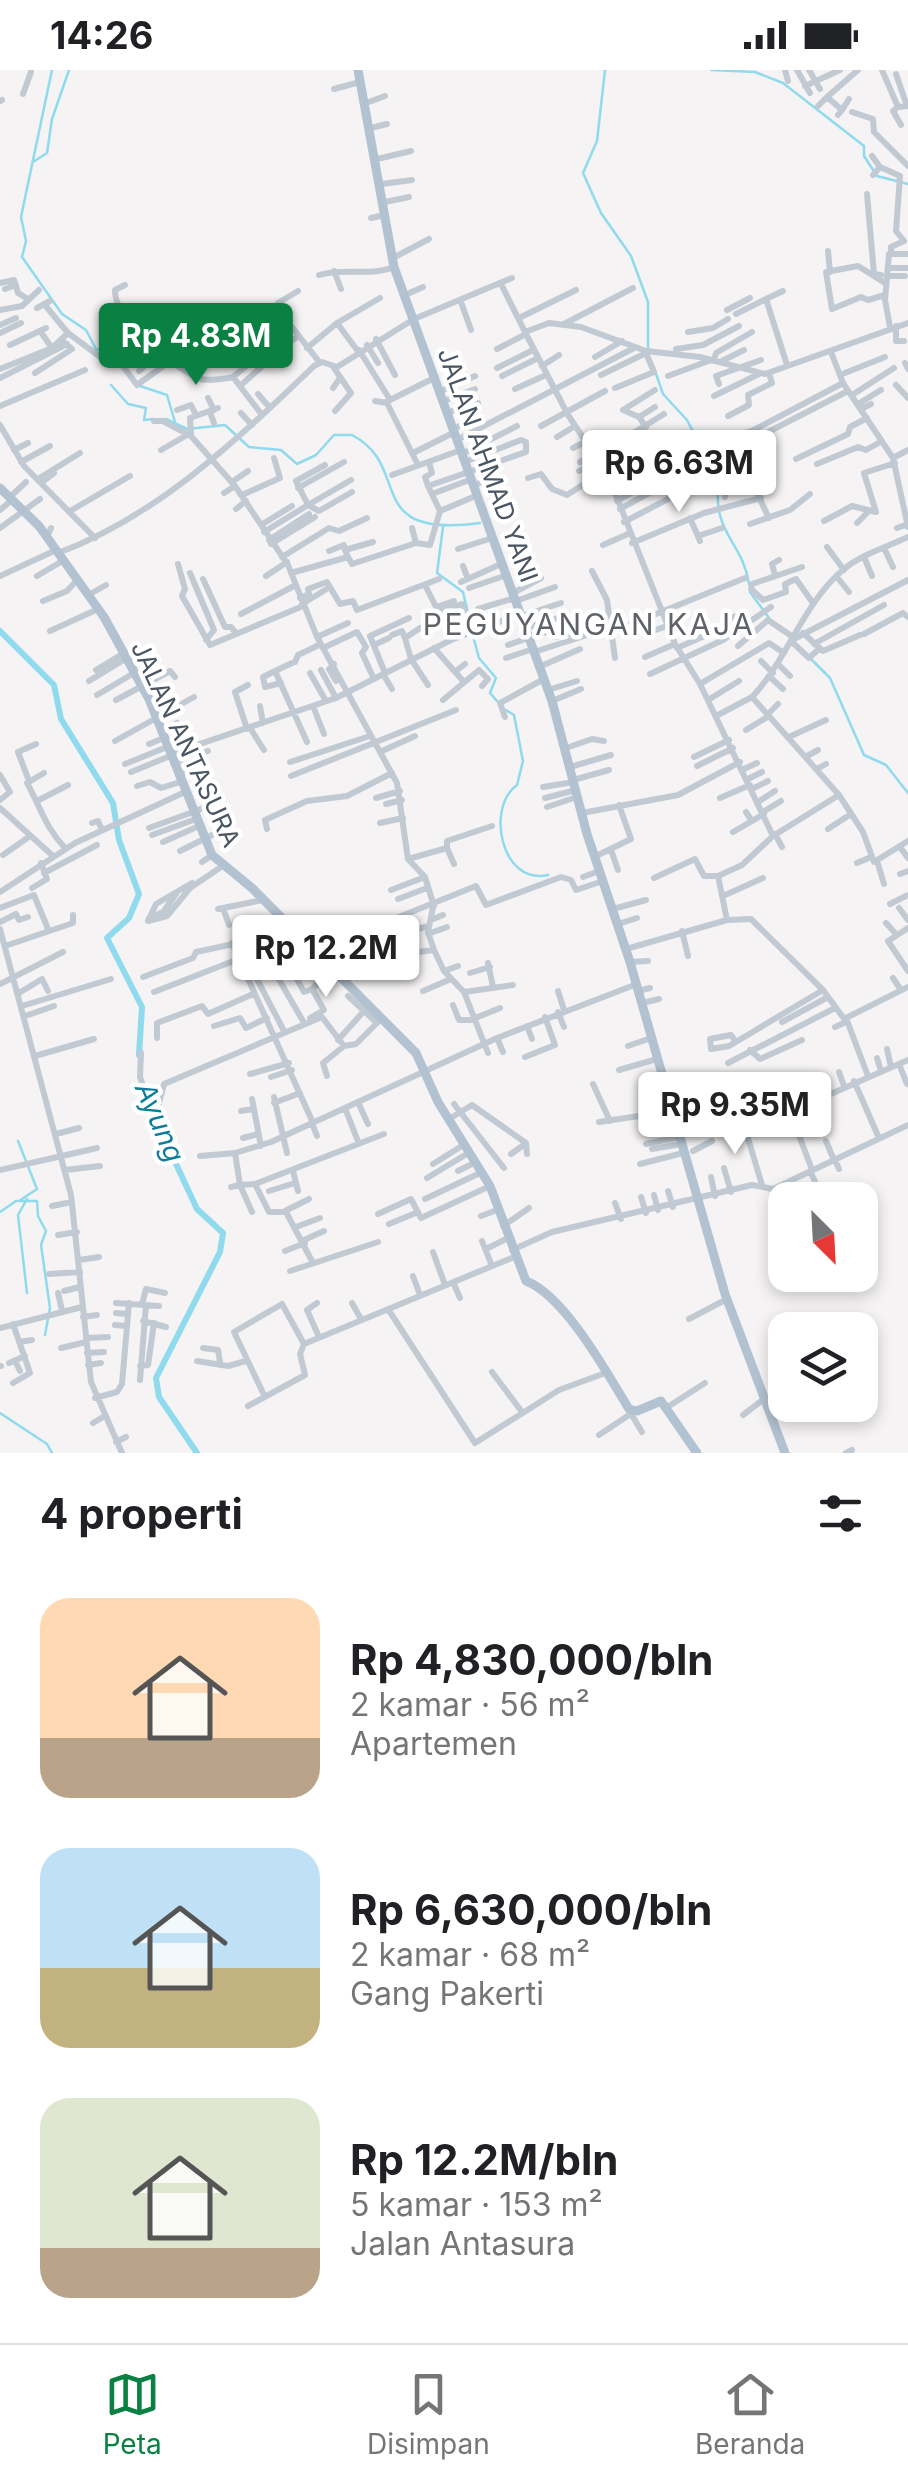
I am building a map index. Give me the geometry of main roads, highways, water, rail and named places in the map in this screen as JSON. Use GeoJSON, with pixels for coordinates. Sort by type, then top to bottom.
{"type":"FeatureCollection","features":[{"type":"Feature","properties":{"kind":"main road","name":"JALAN AHMAD YANI"},"geometry":{"type":"LineString","coordinates":[[358,70],[378,159],[378,186],[385,202],[393,262],[458,430],[552,702],[594,857],[630,962],[728,1299],[785,1453]]}},
{"type":"Feature","properties":{"kind":"main road","name":"JALAN ANTASURA"},"geometry":{"type":"LineString","coordinates":[[0,488],[49,533],[59,555],[90,594],[143,687],[199,823],[206,856],[264,900],[378,1021],[413,1050],[490,1186],[506,1239],[526,1280],[538,1285],[608,1372],[634,1414],[659,1400],[698,1453]]}},
{"type":"Feature","properties":{"kind":"waterway"},"geometry":{"type":"LineString","coordinates":[[52,70],[21,217],[26,241],[22,257],[62,314],[86,330],[96,349],[115,354]]}},
{"type":"Feature","properties":{"kind":"waterway"},"geometry":{"type":"LineString","coordinates":[[33,162],[47,153],[52,119],[69,70]]}},
{"type":"Feature","properties":{"kind":"waterway"},"geometry":{"type":"LineString","coordinates":[[605,70],[597,141],[583,173],[601,213],[631,256],[648,302],[648,350]]}},
{"type":"Feature","properties":{"kind":"waterway"},"geometry":{"type":"LineString","coordinates":[[711,70],[755,72],[783,83],[864,146],[864,156],[877,176],[908,184]]}},
{"type":"Feature","properties":{"kind":"waterway"},"geometry":{"type":"LineString","coordinates":[[655,371],[663,394],[687,420],[704,453]]}},
{"type":"Feature","properties":{"kind":"waterway"},"geometry":{"type":"LineString","coordinates":[[111,385],[128,404],[146,408],[144,420],[153,419]]}},
{"type":"Feature","properties":{"kind":"waterway"},"geometry":{"type":"LineString","coordinates":[[137,385],[167,395],[175,422]]}},
{"type":"Feature","properties":{"kind":"waterway"},"geometry":{"type":"LineString","coordinates":[[166,419],[187,429],[225,425],[249,447],[281,450],[297,464],[316,455],[334,435],[352,435],[381,464],[403,511],[418,520],[443,525],[480,523]]}},
{"type":"Feature","properties":{"kind":"waterway"},"geometry":{"type":"LineString","coordinates":[[707,460],[719,478],[723,525],[740,556],[749,584]]}},
{"type":"Feature","properties":{"kind":"waterway"},"geometry":{"type":"LineString","coordinates":[[443,527],[437,573],[463,592],[468,613]]}},
{"type":"Feature","properties":{"kind":"waterway"},"geometry":{"type":"LineString","coordinates":[[750,592],[769,618]]}},
{"type":"Feature","properties":{"kind":"waterway","name":"Ayung"},"geometry":{"type":"LineString","coordinates":[[0,631],[54,685],[61,719],[113,803],[119,840],[139,894],[129,918],[107,938],[142,1007],[139,1055]]}},
{"type":"Feature","properties":{"kind":"waterway"},"geometry":{"type":"LineString","coordinates":[[473,636],[479,658],[496,678],[490,693],[497,701]]}},
{"type":"Feature","properties":{"kind":"waterway"},"geometry":{"type":"LineString","coordinates":[[810,658],[830,678],[864,755],[886,765],[908,793]]}},
{"type":"Feature","properties":{"kind":"waterway"},"geometry":{"type":"LineString","coordinates":[[506,710],[514,715],[523,761],[517,785],[502,810],[503,843],[519,869],[532,875],[548,875]]}},
{"type":"Feature","properties":{"kind":"waterway","name":"Ayung"},"geometry":{"type":"LineString","coordinates":[[149,1106],[197,1209],[223,1233],[220,1252],[156,1378],[159,1397],[197,1453]]}},
{"type":"Feature","properties":{"kind":"waterway"},"geometry":{"type":"LineString","coordinates":[[18,1141],[37,1189],[19,1201]]}},
{"type":"Feature","properties":{"kind":"waterway"},"geometry":{"type":"LineString","coordinates":[[27,1199],[18,1215],[27,1293]]}},
{"type":"Feature","properties":{"kind":"waterway"},"geometry":{"type":"LineString","coordinates":[[0,1212],[16,1201],[37,1201],[38,1216],[46,1231],[41,1245],[50,1308],[45,1335]]}},
{"type":"Feature","properties":{"kind":"waterway"},"geometry":{"type":"LineString","coordinates":[[0,1413],[47,1444],[52,1453]]}},
{"type":"Feature","properties":{"kind":"district","name":"PEGUYANGAN KAJA"},"geometry":{"type":"Point","coordinates":[589,624]}}]}
